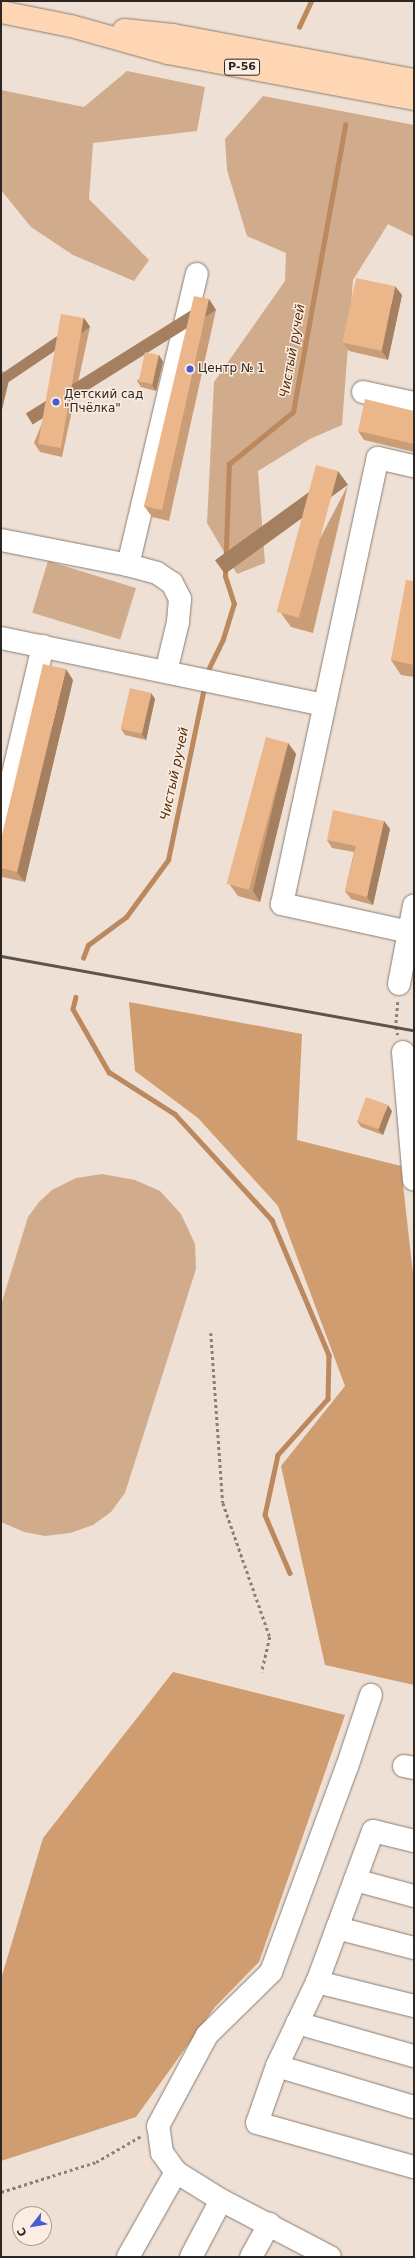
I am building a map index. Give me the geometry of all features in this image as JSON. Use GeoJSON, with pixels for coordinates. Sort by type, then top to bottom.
{"type":"FeatureCollection","features":[{"type":"Feature","properties":{"kind":"main road","name":"Р-56"},"geometry":{"type":"LineString","coordinates":[[1,12],[71,26],[168,53],[414,99]]}},
{"type":"Feature","properties":{"kind":"main road","name":"Р-56"},"geometry":{"type":"LineString","coordinates":[[71,26],[173,34],[414,80]]}},
{"type":"Feature","properties":{"kind":"street"},"geometry":{"type":"LineString","coordinates":[[128,565],[197,274]]}},
{"type":"Feature","properties":{"kind":"street"},"geometry":{"type":"LineString","coordinates":[[363,392],[414,403]]}},
{"type":"Feature","properties":{"kind":"street"},"geometry":{"type":"LineString","coordinates":[[409,932],[282,904],[378,458],[414,466]]}},
{"type":"Feature","properties":{"kind":"street"},"geometry":{"type":"LineString","coordinates":[[1,540],[128,565],[157,573],[172,583],[180,600],[178,622],[166,672]]}},
{"type":"Feature","properties":{"kind":"street"},"geometry":{"type":"LineString","coordinates":[[1,638],[324,705]]}},
{"type":"Feature","properties":{"kind":"street"},"geometry":{"type":"LineString","coordinates":[[1,825],[43,646]]}},
{"type":"Feature","properties":{"kind":"street"},"geometry":{"type":"LineString","coordinates":[[399,984],[414,904]]}},
{"type":"Feature","properties":{"kind":"street"},"geometry":{"type":"LineString","coordinates":[[403,1052],[414,1180]]}},
{"type":"Feature","properties":{"kind":"street"},"geometry":{"type":"LineString","coordinates":[[321,2254],[268,2224],[221,2200],[176,2172],[162,2153],[158,2126],[207,2035],[271,1972],[347,1767],[371,1695]]}},
{"type":"Feature","properties":{"kind":"street"},"geometry":{"type":"LineString","coordinates":[[414,1841],[374,1831],[317,1982],[277,2066],[257,2123],[414,2167]]}},
{"type":"Feature","properties":{"kind":"street"},"geometry":{"type":"LineString","coordinates":[[355,1880],[414,1896]]}},
{"type":"Feature","properties":{"kind":"street"},"geometry":{"type":"LineString","coordinates":[[337,1928],[414,1948]]}},
{"type":"Feature","properties":{"kind":"street"},"geometry":{"type":"LineString","coordinates":[[317,1982],[414,2006]]}},
{"type":"Feature","properties":{"kind":"street"},"geometry":{"type":"LineString","coordinates":[[297,2023],[414,2056]]}},
{"type":"Feature","properties":{"kind":"street"},"geometry":{"type":"LineString","coordinates":[[277,2066],[414,2107]]}},
{"type":"Feature","properties":{"kind":"street"},"geometry":{"type":"LineString","coordinates":[[128,2257],[176,2172]]}},
{"type":"Feature","properties":{"kind":"street"},"geometry":{"type":"LineString","coordinates":[[191,2257],[221,2200]]}},
{"type":"Feature","properties":{"kind":"street"},"geometry":{"type":"LineString","coordinates":[[251,2257],[268,2224]]}},
{"type":"Feature","properties":{"kind":"path"},"geometry":{"type":"LineString","coordinates":[[399,984],[396,1027],[403,1052]]}},
{"type":"Feature","properties":{"kind":"path"},"geometry":{"type":"LineString","coordinates":[[211,1333],[223,1503],[270,1638],[262,1672]]}},
{"type":"Feature","properties":{"kind":"path"},"geometry":{"type":"LineString","coordinates":[[1,2192],[96,2162],[158,2126]]}},
{"type":"Feature","properties":{"kind":"shaded area"},"geometry":{"type":"Polygon","coordinates":[[[127,71],[205,87],[197,131],[93,143],[89,199],[149,260],[134,281],[73,255],[31,227],[1,190],[1,90],[84,107],[127,71]]]}},
{"type":"Feature","properties":{"kind":"shaded area"},"geometry":{"type":"Polygon","coordinates":[[[263,96],[414,125],[414,237],[388,224],[353,280],[342,425],[310,439],[258,471],[265,563],[237,574],[207,523],[214,382],[285,281],[286,253],[247,236],[227,170],[225,139],[263,96]]]}},
{"type":"Feature","properties":{"kind":"shaded area"},"geometry":{"type":"Polygon","coordinates":[[[48,561],[136,588],[120,640],[32,613],[48,561]]]}},
{"type":"Feature","properties":{"kind":"shaded area"},"geometry":{"type":"Polygon","coordinates":[[[129,1002],[302,1034],[297,1140],[401,1166],[414,1283],[414,1685],[325,1665],[281,1466],[345,1386],[278,1206],[198,1118],[135,1071],[129,1002]]]}},
{"type":"Feature","properties":{"kind":"shaded area"},"geometry":{"type":"Polygon","coordinates":[[[102,1174],[135,1180],[160,1191],[181,1214],[195,1244],[196,1269],[125,1493],[111,1512],[93,1525],[70,1533],[45,1536],[24,1532],[1,1522],[1,1305],[28,1217],[39,1202],[52,1190],[76,1178],[102,1174]]]}},
{"type":"Feature","properties":{"kind":"shaded area"},"geometry":{"type":"Polygon","coordinates":[[[173,1672],[345,1715],[259,1962],[215,2007],[136,2117],[1,2161],[1,1979],[43,1838],[173,1672]]]}},
{"type":"Feature","properties":{"kind":"building"},"geometry":{"type":"Polygon","coordinates":[[[356,278],[395,286],[381,351],[342,343],[356,278]]]}},
{"type":"Feature","properties":{"kind":"building"},"geometry":{"type":"Polygon","coordinates":[[[194,296],[209,299],[162,510],[144,506],[194,296]]]}},
{"type":"Feature","properties":{"kind":"building"},"geometry":{"type":"Polygon","coordinates":[[[61,314],[84,318],[61,448],[38,444],[61,314]]]}},
{"type":"Feature","properties":{"kind":"building"},"geometry":{"type":"Polygon","coordinates":[[[145,352],[159,355],[152,384],[139,381],[145,352]]]}},
{"type":"Feature","properties":{"kind":"building"},"geometry":{"type":"Polygon","coordinates":[[[365,399],[414,411],[414,444],[358,431],[365,399]]]}},
{"type":"Feature","properties":{"kind":"building"},"geometry":{"type":"Polygon","coordinates":[[[316,465],[338,471],[299,618],[277,612],[316,465]]]}},
{"type":"Feature","properties":{"kind":"building"},"geometry":{"type":"Polygon","coordinates":[[[406,580],[414,581],[414,665],[391,660],[406,580]]]}},
{"type":"Feature","properties":{"kind":"building"},"geometry":{"type":"Polygon","coordinates":[[[43,664],[66,669],[17,872],[1,868],[1,839],[43,664]]]}},
{"type":"Feature","properties":{"kind":"building"},"geometry":{"type":"Polygon","coordinates":[[[130,688],[151,693],[142,734],[121,729],[130,688]]]}},
{"type":"Feature","properties":{"kind":"building"},"geometry":{"type":"Polygon","coordinates":[[[266,737],[288,743],[249,890],[227,884],[266,737]]]}},
{"type":"Feature","properties":{"kind":"building"},"geometry":{"type":"Polygon","coordinates":[[[333,810],[384,821],[367,897],[345,891],[356,846],[327,840],[333,810]]]}},
{"type":"Feature","properties":{"kind":"building"},"geometry":{"type":"Polygon","coordinates":[[[366,1097],[388,1105],[379,1129],[357,1121],[366,1097]]]}},
{"type":"Feature","properties":{"kind":"waterway","name":"Чистый ручей"},"geometry":{"type":"LineString","coordinates":[[299,27],[311,1]]}},
{"type":"Feature","properties":{"kind":"waterway","name":"Чистый ручей"},"geometry":{"type":"LineString","coordinates":[[209,668],[223,639],[234,604],[225,576],[229,464],[293,412],[345,125]]}},
{"type":"Feature","properties":{"kind":"waterway","name":"Чистый ручей"},"geometry":{"type":"LineString","coordinates":[[83,958],[88,945],[126,917],[168,860],[203,693]]}},
{"type":"Feature","properties":{"kind":"waterway"},"geometry":{"type":"LineString","coordinates":[[76,997],[73,1009],[109,1072],[175,1114],[272,1220],[329,1355],[328,1399],[278,1455],[265,1515],[290,1573]]}},
{"type":"Feature","properties":{"kind":"railway"},"geometry":{"type":"LineString","coordinates":[[1,956],[414,1030]]}},
{"type":"Feature","properties":{"kind":"place","name":"Центр № 1"},"geometry":{"type":"Point","coordinates":[190,369]}},
{"type":"Feature","properties":{"kind":"place","name":"Детский сад \"Пчёлка\""},"geometry":{"type":"Point","coordinates":[56,402]}}]}
